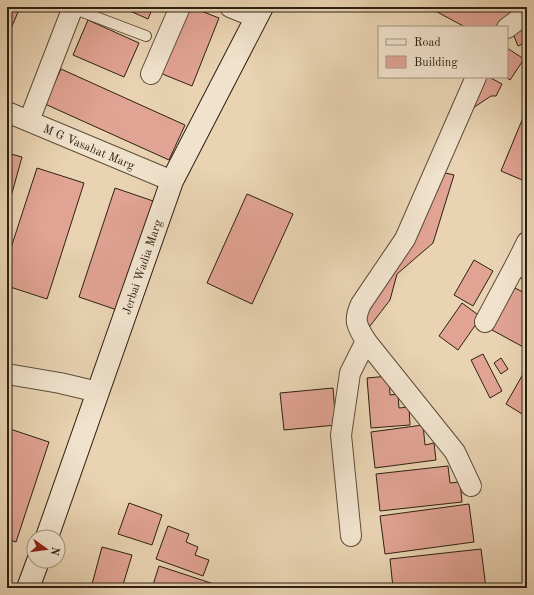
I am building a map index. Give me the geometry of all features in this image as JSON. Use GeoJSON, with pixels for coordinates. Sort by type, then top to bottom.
{"type":"FeatureCollection","features":[{"type":"Feature","properties":{"kind":"main road","name":"Jerbai Wadia Marg"},"geometry":{"type":"LineString","coordinates":[[49,529],[172,181],[259,12]]}},
{"type":"Feature","properties":{"kind":"main road"},"geometry":{"type":"LineString","coordinates":[[28,588],[35,569]]}},
{"type":"Feature","properties":{"kind":"street"},"geometry":{"type":"LineString","coordinates":[[29,121],[72,7]]}},
{"type":"Feature","properties":{"kind":"street"},"geometry":{"type":"LineString","coordinates":[[151,74],[180,7]]}},
{"type":"Feature","properties":{"kind":"street"},"geometry":{"type":"LineString","coordinates":[[230,7],[259,12]]}},
{"type":"Feature","properties":{"kind":"street"},"geometry":{"type":"LineString","coordinates":[[508,27],[527,13]]}},
{"type":"Feature","properties":{"kind":"street"},"geometry":{"type":"LineString","coordinates":[[471,486],[454,452],[366,341],[357,325],[356,314],[361,304],[405,239],[476,78]]}},
{"type":"Feature","properties":{"kind":"street","name":"M G Vasahat Marg"},"geometry":{"type":"LineString","coordinates":[[7,112],[172,181]]}},
{"type":"Feature","properties":{"kind":"street"},"geometry":{"type":"LineString","coordinates":[[485,322],[522,267],[527,242]]}},
{"type":"Feature","properties":{"kind":"street"},"geometry":{"type":"LineString","coordinates":[[351,536],[341,435],[350,373],[366,341]]}},
{"type":"Feature","properties":{"kind":"street"},"geometry":{"type":"LineString","coordinates":[[7,374],[60,383],[98,392]]}},
{"type":"Feature","properties":{"kind":"lane"},"geometry":{"type":"LineString","coordinates":[[72,7],[146,36]]}},
{"type":"Feature","properties":{"kind":"building"},"geometry":{"type":"Polygon","coordinates":[[[121,7],[153,7],[148,19],[121,7]]]}},
{"type":"Feature","properties":{"kind":"building"},"geometry":{"type":"Polygon","coordinates":[[[187,7],[191,7],[219,18],[192,86],[160,73],[187,7]]]}},
{"type":"Feature","properties":{"kind":"building"},"geometry":{"type":"Polygon","coordinates":[[[428,7],[513,7],[518,13],[502,26],[463,26],[428,7]]]}},
{"type":"Feature","properties":{"kind":"building"},"geometry":{"type":"Polygon","coordinates":[[[7,8],[18,12],[7,38],[7,8]]]}},
{"type":"Feature","properties":{"kind":"building"},"geometry":{"type":"Polygon","coordinates":[[[88,20],[139,43],[124,77],[73,55],[88,20]]]}},
{"type":"Feature","properties":{"kind":"building"},"geometry":{"type":"Polygon","coordinates":[[[527,25],[527,42],[518,46],[512,31],[527,25]]]}},
{"type":"Feature","properties":{"kind":"building"},"geometry":{"type":"Polygon","coordinates":[[[508,49],[524,59],[510,80],[507,78],[508,49]]]}},
{"type":"Feature","properties":{"kind":"building"},"geometry":{"type":"Polygon","coordinates":[[[61,69],[185,125],[169,160],[45,104],[61,69]]]}},
{"type":"Feature","properties":{"kind":"building"},"geometry":{"type":"Polygon","coordinates":[[[482,78],[491,78],[502,84],[496,96],[491,96],[464,114],[482,78]]]}},
{"type":"Feature","properties":{"kind":"building"},"geometry":{"type":"Polygon","coordinates":[[[527,108],[527,182],[501,171],[527,108]]]}},
{"type":"Feature","properties":{"kind":"building"},"geometry":{"type":"Polygon","coordinates":[[[7,153],[22,157],[7,211],[7,153]]]}},
{"type":"Feature","properties":{"kind":"building"},"geometry":{"type":"Polygon","coordinates":[[[37,168],[84,183],[47,299],[7,286],[7,260],[37,168]]]}},
{"type":"Feature","properties":{"kind":"building"},"geometry":{"type":"Polygon","coordinates":[[[441,172],[454,175],[433,243],[397,274],[390,300],[370,326],[359,317],[441,172]]]}},
{"type":"Feature","properties":{"kind":"building"},"geometry":{"type":"Polygon","coordinates":[[[115,188],[159,203],[123,312],[79,297],[115,188]]]}},
{"type":"Feature","properties":{"kind":"building"},"geometry":{"type":"Polygon","coordinates":[[[247,194],[293,214],[252,304],[207,283],[247,194]]]}},
{"type":"Feature","properties":{"kind":"building"},"geometry":{"type":"Polygon","coordinates":[[[474,260],[493,271],[473,306],[454,295],[474,260]]]}},
{"type":"Feature","properties":{"kind":"building"},"geometry":{"type":"Polygon","coordinates":[[[515,288],[527,294],[527,314],[522,323],[527,325],[527,349],[492,330],[515,288]]]}},
{"type":"Feature","properties":{"kind":"building"},"geometry":{"type":"Polygon","coordinates":[[[462,303],[481,317],[458,350],[439,336],[462,303]]]}},
{"type":"Feature","properties":{"kind":"building"},"geometry":{"type":"Polygon","coordinates":[[[483,354],[502,391],[490,398],[471,360],[483,354]]]}},
{"type":"Feature","properties":{"kind":"building"},"geometry":{"type":"Polygon","coordinates":[[[501,358],[508,369],[501,374],[494,363],[501,358]]]}},
{"type":"Feature","properties":{"kind":"building"},"geometry":{"type":"Polygon","coordinates":[[[527,367],[527,417],[506,404],[527,367]]]}},
{"type":"Feature","properties":{"kind":"building"},"geometry":{"type":"Polygon","coordinates":[[[389,376],[390,395],[398,394],[399,408],[409,407],[410,425],[371,428],[367,378],[389,376]]]}},
{"type":"Feature","properties":{"kind":"building"},"geometry":{"type":"Polygon","coordinates":[[[333,388],[336,425],[284,430],[280,393],[333,388]]]}},
{"type":"Feature","properties":{"kind":"building"},"geometry":{"type":"Polygon","coordinates":[[[423,425],[425,445],[434,443],[436,460],[375,468],[371,432],[423,425]]]}},
{"type":"Feature","properties":{"kind":"building"},"geometry":{"type":"Polygon","coordinates":[[[7,428],[49,442],[16,542],[7,539],[7,428]]]}},
{"type":"Feature","properties":{"kind":"building"},"geometry":{"type":"Polygon","coordinates":[[[448,466],[450,483],[460,482],[462,502],[380,511],[376,474],[448,466]]]}},
{"type":"Feature","properties":{"kind":"building"},"geometry":{"type":"Polygon","coordinates":[[[129,503],[162,515],[152,545],[118,534],[129,503]]]}},
{"type":"Feature","properties":{"kind":"building"},"geometry":{"type":"Polygon","coordinates":[[[469,504],[474,542],[385,554],[380,516],[469,504]]]}},
{"type":"Feature","properties":{"kind":"building"},"geometry":{"type":"Polygon","coordinates":[[[168,526],[189,534],[186,542],[198,547],[195,555],[209,560],[203,576],[156,559],[168,526]]]}},
{"type":"Feature","properties":{"kind":"building"},"geometry":{"type":"Polygon","coordinates":[[[102,547],[132,555],[122,588],[91,588],[102,547]]]}},
{"type":"Feature","properties":{"kind":"building"},"geometry":{"type":"Polygon","coordinates":[[[481,549],[486,588],[393,588],[390,559],[481,549]]]}},
{"type":"Feature","properties":{"kind":"building"},"geometry":{"type":"Polygon","coordinates":[[[159,566],[226,588],[152,588],[159,566]]]}}]}
